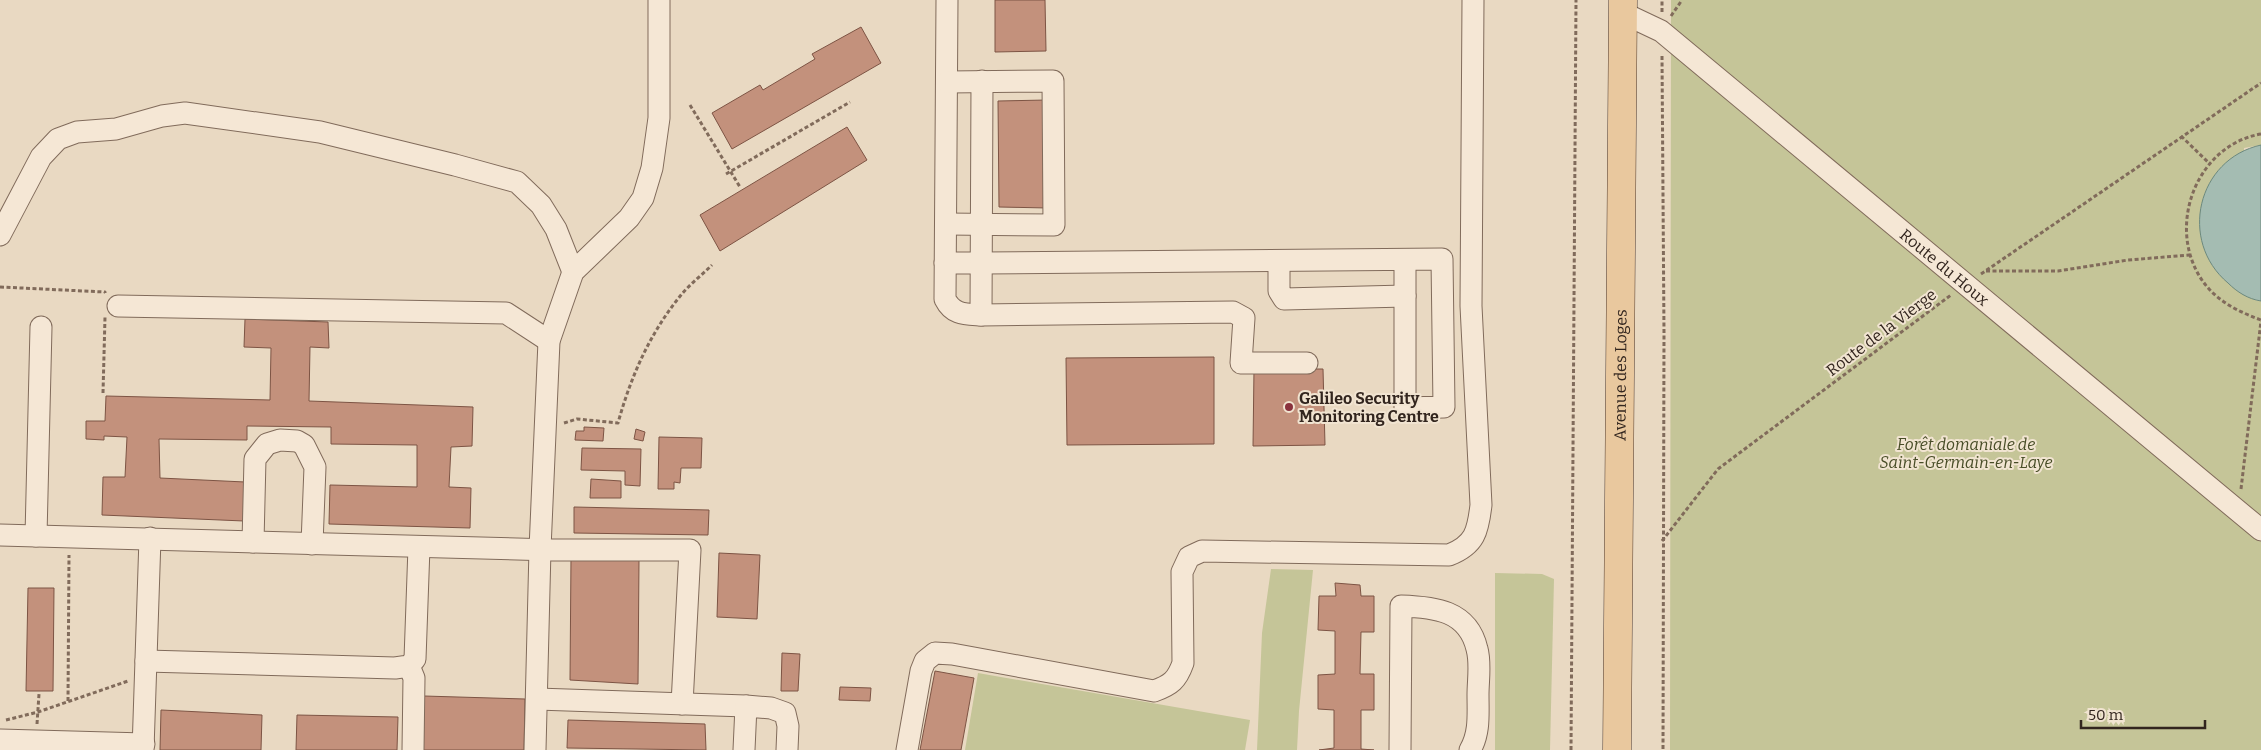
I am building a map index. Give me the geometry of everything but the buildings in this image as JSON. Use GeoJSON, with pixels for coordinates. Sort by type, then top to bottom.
{"type":"FeatureCollection","features":[{"type":"Feature","properties":{"kind":"main road","name":"Avenue des Loges"},"geometry":{"type":"LineString","coordinates":[[1617,750],[1623,6]]}},
{"type":"Feature","properties":{"kind":"street"},"geometry":{"type":"LineString","coordinates":[[535,750],[540,549],[549,341],[573,272],[629,218],[643,198],[652,168],[658,118],[659,0]]}},
{"type":"Feature","properties":{"kind":"street"},"geometry":{"type":"LineString","coordinates":[[947,0],[945,299],[949,308],[961,314],[1233,312],[1244,318],[1240,363],[1307,363]]}},
{"type":"Feature","properties":{"kind":"street"},"geometry":{"type":"LineString","coordinates":[[907,750],[921,671],[925,661],[935,653],[952,654],[1154,691],[1168,686],[1178,678],[1183,663],[1182,572],[1189,557],[1202,551],[1449,555],[1460,551],[1473,540],[1479,524],[1480,505],[1471,306],[1473,0]]}},
{"type":"Feature","properties":{"kind":"street","name":"Route du Houx"},"geometry":{"type":"LineString","coordinates":[[1623,6],[1661,31],[2261,530]]}},
{"type":"Feature","properties":{"kind":"street"},"geometry":{"type":"LineString","coordinates":[[982,81],[982,314]]}},
{"type":"Feature","properties":{"kind":"street"},"geometry":{"type":"LineString","coordinates":[[946,224],[1054,225],[1053,81],[947,82]]}},
{"type":"Feature","properties":{"kind":"street"},"geometry":{"type":"LineString","coordinates":[[0,235],[41,157],[58,139],[77,132],[116,129],[162,116],[186,113],[320,132],[516,182],[542,205],[556,229],[573,272]]}},
{"type":"Feature","properties":{"kind":"street"},"geometry":{"type":"LineString","coordinates":[[945,263],[1279,260],[1405,260],[1442,260],[1444,407],[1405,408],[1405,260]]}},
{"type":"Feature","properties":{"kind":"street"},"geometry":{"type":"LineString","coordinates":[[1279,260],[1279,291],[1284,299],[1405,296]]}},
{"type":"Feature","properties":{"kind":"street"},"geometry":{"type":"LineString","coordinates":[[109,306],[506,313],[549,341]]}},
{"type":"Feature","properties":{"kind":"street"},"geometry":{"type":"LineString","coordinates":[[36,536],[41,327]]}},
{"type":"Feature","properties":{"kind":"street"},"geometry":{"type":"LineString","coordinates":[[253,542],[255,459],[267,444],[280,440],[297,441],[304,445],[315,466],[312,544]]}},
{"type":"Feature","properties":{"kind":"street"},"geometry":{"type":"LineString","coordinates":[[0,535],[540,549],[690,550],[682,704]]}},
{"type":"Feature","properties":{"kind":"street"},"geometry":{"type":"LineString","coordinates":[[0,740],[144,747],[150,538]]}},
{"type":"Feature","properties":{"kind":"street"},"geometry":{"type":"LineString","coordinates":[[146,668],[395,668],[409,666],[415,659],[419,546]]}},
{"type":"Feature","properties":{"kind":"street"},"geometry":{"type":"LineString","coordinates":[[1400,750],[1402,606],[1441,609],[1468,628],[1474,638],[1478,650],[1478,722],[1476,740],[1470,750]]}},
{"type":"Feature","properties":{"kind":"street"},"geometry":{"type":"LineString","coordinates":[[409,666],[414,678],[413,750]]}},
{"type":"Feature","properties":{"kind":"street"},"geometry":{"type":"LineString","coordinates":[[537,699],[771,708],[785,713],[788,726],[787,750]]}},
{"type":"Feature","properties":{"kind":"street"},"geometry":{"type":"LineString","coordinates":[[744,750],[746,706]]}},
{"type":"Feature","properties":{"kind":"path"},"geometry":{"type":"LineString","coordinates":[[1571,750],[1576,0]]}},
{"type":"Feature","properties":{"kind":"path"},"geometry":{"type":"LineString","coordinates":[[1661,31],[1664,333],[1662,541],[1663,750]]}},
{"type":"Feature","properties":{"kind":"path","name":"Route de la Vierge"},"geometry":{"type":"LineString","coordinates":[[1662,541],[1718,469],[1965,285],[2261,83]]}},
{"type":"Feature","properties":{"kind":"path"},"geometry":{"type":"LineString","coordinates":[[726,174],[850,102]]}},
{"type":"Feature","properties":{"kind":"path"},"geometry":{"type":"LineString","coordinates":[[690,105],[740,187]]}},
{"type":"Feature","properties":{"kind":"path"},"geometry":{"type":"LineString","coordinates":[[2238,510],[2261,320],[2236,311],[2217,297],[2200,278],[2190,255],[2185,229],[2188,206],[2196,183],[2209,163],[2229,146],[2261,134]]}},
{"type":"Feature","properties":{"kind":"path"},"geometry":{"type":"LineString","coordinates":[[2181,136],[2209,163]]}},
{"type":"Feature","properties":{"kind":"path"},"geometry":{"type":"LineString","coordinates":[[1985,271],[2058,271],[2128,260],[2190,255]]}},
{"type":"Feature","properties":{"kind":"path"},"geometry":{"type":"LineString","coordinates":[[546,428],[577,419],[618,423],[632,375],[661,322],[682,293],[712,265]]}},
{"type":"Feature","properties":{"kind":"path"},"geometry":{"type":"LineString","coordinates":[[0,287],[105,292],[109,306],[103,393]]}},
{"type":"Feature","properties":{"kind":"path"},"geometry":{"type":"LineString","coordinates":[[68,702],[70,537]]}},
{"type":"Feature","properties":{"kind":"path"},"geometry":{"type":"LineString","coordinates":[[0,722],[68,702],[146,668]]}},
{"type":"Feature","properties":{"kind":"green space","name":"Forêt domaniale de Saint-Germain-en-Laye"},"geometry":{"type":"Polygon","coordinates":[[[1671,0],[2261,0],[2261,145],[2244,148],[2255,300],[2261,301],[2261,750],[1670,750],[1671,0]]]}},
{"type":"Feature","properties":{"kind":"green space"},"geometry":{"type":"Polygon","coordinates":[[[1271,569],[1313,570],[1297,750],[1257,750],[1262,633],[1271,569]]]}},
{"type":"Feature","properties":{"kind":"green space"},"geometry":{"type":"Polygon","coordinates":[[[1495,573],[1542,574],[1554,579],[1550,750],[1495,750],[1495,573]]]}},
{"type":"Feature","properties":{"kind":"green space"},"geometry":{"type":"Polygon","coordinates":[[[978,673],[1250,720],[1245,750],[965,750],[978,673]]]}},
{"type":"Feature","properties":{"kind":"shaded area"},"geometry":{"type":"Polygon","coordinates":[[[2261,145],[2261,301],[2247,297],[2235,289],[2212,266],[2203,246],[2200,225],[2202,204],[2209,184],[2222,167],[2239,153],[2261,145]]]}},
{"type":"Feature","properties":{"kind":"place","name":"Galileo Security Monitoring Centre"},"geometry":{"type":"Point","coordinates":[1289,407]}}]}
